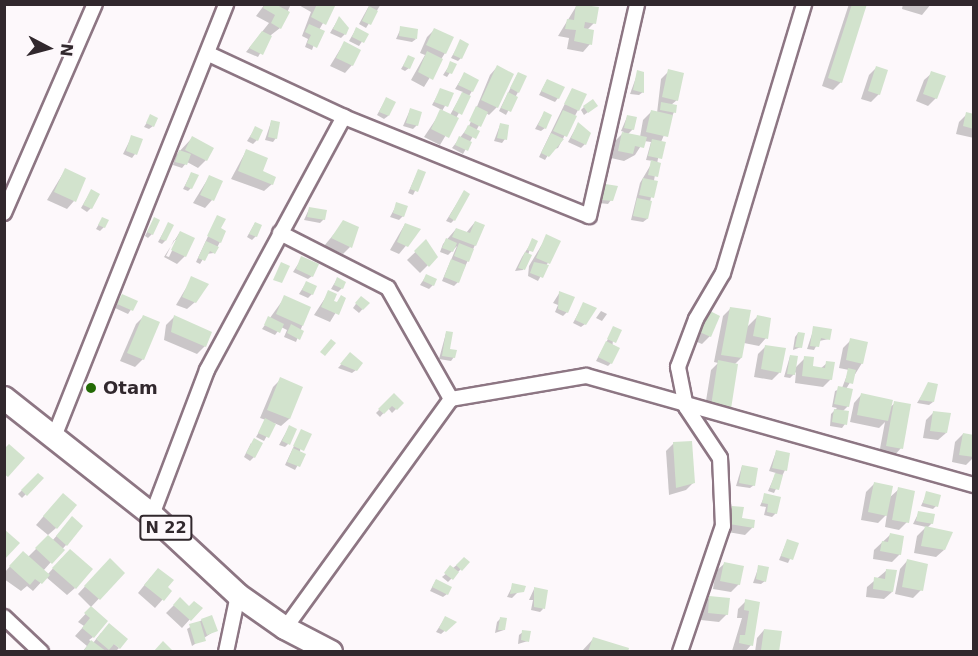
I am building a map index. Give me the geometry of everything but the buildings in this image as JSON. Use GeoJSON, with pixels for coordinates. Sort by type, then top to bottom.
{"type":"FeatureCollection","features":[{"type":"Feature","properties":{"kind":"main road","name":"N 22"},"geometry":{"type":"LineString","coordinates":[[4,398],[152,514],[238,595],[285,628],[331,651]]}},
{"type":"Feature","properties":{"kind":"street"},"geometry":{"type":"LineString","coordinates":[[4,213],[95,4]]}},
{"type":"Feature","properties":{"kind":"street"},"geometry":{"type":"LineString","coordinates":[[54,437],[209,54],[226,4]]}},
{"type":"Feature","properties":{"kind":"street"},"geometry":{"type":"LineString","coordinates":[[209,54],[344,117],[589,216],[636,4]]}},
{"type":"Feature","properties":{"kind":"street"},"geometry":{"type":"LineString","coordinates":[[680,651],[723,526],[720,458],[686,407],[678,367],[696,319],[723,273],[804,4]]}},
{"type":"Feature","properties":{"kind":"street"},"geometry":{"type":"LineString","coordinates":[[152,514],[207,370],[344,117]]}},
{"type":"Feature","properties":{"kind":"street"},"geometry":{"type":"LineString","coordinates":[[280,232],[388,288],[451,399]]}},
{"type":"Feature","properties":{"kind":"street"},"geometry":{"type":"LineString","coordinates":[[312,651],[285,628],[451,399],[586,376],[686,407],[974,485]]}},
{"type":"Feature","properties":{"kind":"street"},"geometry":{"type":"LineString","coordinates":[[226,651],[238,595]]}},
{"type":"Feature","properties":{"kind":"street"},"geometry":{"type":"LineString","coordinates":[[4,617],[40,651]]}},
{"type":"Feature","properties":{"kind":"place","name":"Otam"},"geometry":{"type":"Point","coordinates":[91,388]}}]}
